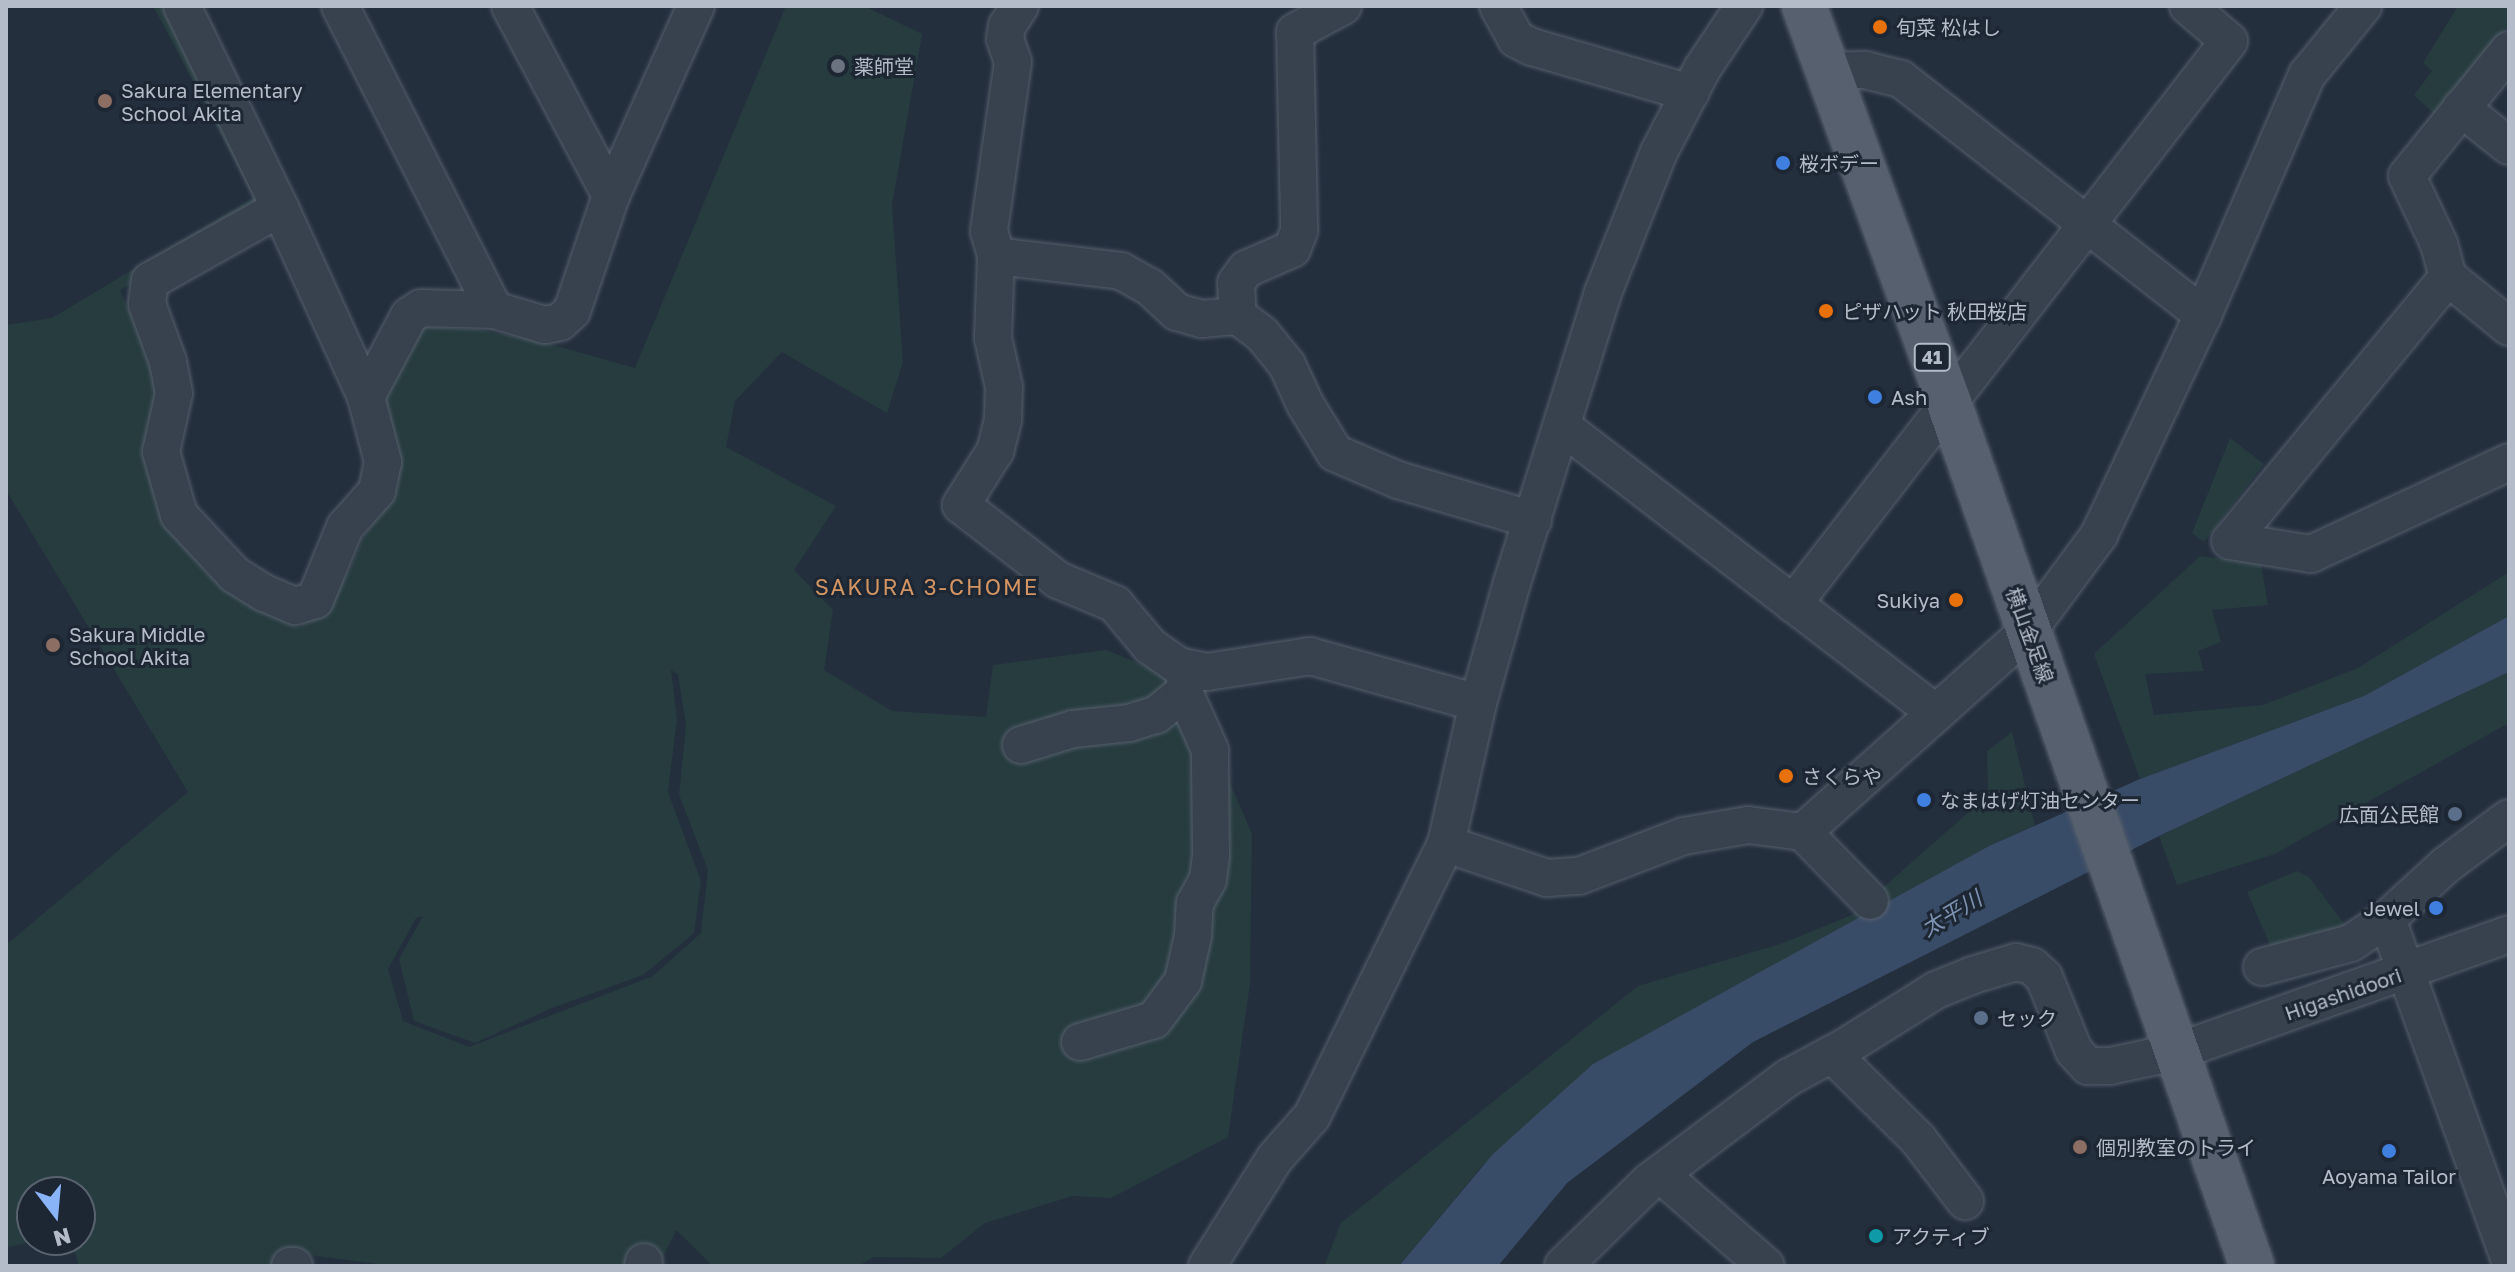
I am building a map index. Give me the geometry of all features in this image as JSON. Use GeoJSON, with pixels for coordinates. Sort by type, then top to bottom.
{"type":"FeatureCollection","features":[{"type":"Feature","properties":{"kind":"main road","name":"横山金足線"},"geometry":{"type":"LineString","coordinates":[[1804,6],[1950,406],[2252,1266]]}},
{"type":"Feature","properties":{"kind":"street"},"geometry":{"type":"LineString","coordinates":[[182,6],[280,208],[366,397],[383,462],[377,491],[345,527],[315,600],[295,606],[264,593],[215,556],[179,515],[171,497],[161,452],[174,393],[168,362],[147,304],[150,281],[280,208]]}},
{"type":"Feature","properties":{"kind":"street"},"geometry":{"type":"LineString","coordinates":[[340,6],[494,310]]}},
{"type":"Feature","properties":{"kind":"street"},"geometry":{"type":"LineString","coordinates":[[510,6],[611,196]]}},
{"type":"Feature","properties":{"kind":"street"},"geometry":{"type":"LineString","coordinates":[[366,397],[409,316],[421,308],[494,310],[545,325],[560,322],[572,311],[611,196],[696,6]]}},
{"type":"Feature","properties":{"kind":"street"},"geometry":{"type":"LineString","coordinates":[[1020,6],[1007,26],[1005,39],[1013,62],[989,231],[996,256],[993,338],[1004,387],[1003,420],[995,451],[961,505],[1058,580],[1115,604],[1150,646],[1186,680],[1210,750],[1212,806],[1208,880],[1195,903],[1193,936],[1183,981],[1164,1011],[1154,1020],[1080,1042]]}},
{"type":"Feature","properties":{"kind":"street"},"geometry":{"type":"LineString","coordinates":[[1238,316],[1236,283],[1246,269],[1292,249],[1299,231],[1294,14],[1343,6]]}},
{"type":"Feature","properties":{"kind":"street"},"geometry":{"type":"LineString","coordinates":[[1498,6],[1516,39],[1532,47],[1690,93]]}},
{"type":"Feature","properties":{"kind":"street"},"geometry":{"type":"LineString","coordinates":[[1207,1266],[1275,1158],[1312,1116],[1446,844],[1478,703],[1602,295],[1659,152],[1690,93],[1744,6]]}},
{"type":"Feature","properties":{"kind":"street"},"geometry":{"type":"LineString","coordinates":[[1793,604],[1950,406],[2229,41],[2188,6]]}},
{"type":"Feature","properties":{"kind":"street"},"geometry":{"type":"LineString","coordinates":[[1803,832],[2028,631],[2099,535],[2203,315],[2307,75],[2363,6]]}},
{"type":"Feature","properties":{"kind":"street"},"geometry":{"type":"LineString","coordinates":[[2509,50],[2407,176],[2439,244],[2448,277],[2509,327]]}},
{"type":"Feature","properties":{"kind":"street"},"geometry":{"type":"LineString","coordinates":[[1828,71],[1865,70],[1901,79],[2086,227],[2203,315]]}},
{"type":"Feature","properties":{"kind":"street"},"geometry":{"type":"LineString","coordinates":[[2461,108],[2509,146]]}},
{"type":"Feature","properties":{"kind":"street"},"geometry":{"type":"LineString","coordinates":[[996,256],[1121,271],[1150,287],[1177,312],[1202,319],[1238,316],[1262,334],[1287,365],[1305,404],[1335,453],[1398,480],[1533,520]]}},
{"type":"Feature","properties":{"kind":"street"},"geometry":{"type":"LineString","coordinates":[[2448,277],[2230,541],[2311,554],[2509,462]]}},
{"type":"Feature","properties":{"kind":"street"},"geometry":{"type":"LineString","coordinates":[[1563,427],[1936,713]]}},
{"type":"Feature","properties":{"kind":"street"},"geometry":{"type":"LineString","coordinates":[[1021,745],[1073,729],[1129,723],[1156,715],[1186,680],[1207,672],[1310,656],[1478,703]]}},
{"type":"Feature","properties":{"kind":"street"},"geometry":{"type":"LineString","coordinates":[[2262,967],[2351,943],[2387,919],[2446,865],[2509,818]]}},
{"type":"Feature","properties":{"kind":"street"},"geometry":{"type":"LineString","coordinates":[[1446,844],[1547,878],[1579,876],[1684,836],[1748,825],[1803,832],[1870,901]]}},
{"type":"Feature","properties":{"kind":"street"},"geometry":{"type":"LineString","coordinates":[[2387,919],[2509,1257]]}},
{"type":"Feature","properties":{"kind":"street","name":"Higashidoori"},"geometry":{"type":"LineString","coordinates":[[1832,1054],[1936,990],[2016,962],[2032,966],[2044,977],[2074,1051],[2088,1066],[2110,1066],[2176,1052],[2509,934]]}},
{"type":"Feature","properties":{"kind":"street"},"geometry":{"type":"LineString","coordinates":[[1563,1266],[1660,1174],[1789,1077],[1832,1054],[1918,1139],[1965,1201]]}},
{"type":"Feature","properties":{"kind":"street"},"geometry":{"type":"LineString","coordinates":[[1660,1174],[1766,1266]]}},
{"type":"Feature","properties":{"kind":"green space"},"geometry":{"type":"Polygon","coordinates":[[[153,6],[184,6],[280,208],[120,290],[156,370],[163,520],[208,574],[237,595],[299,627],[324,608],[349,571],[362,540],[392,494],[380,391],[424,327],[474,329],[539,341],[635,368],[786,6],[864,6],[922,34],[892,205],[903,362],[887,413],[782,352],[735,401],[726,447],[836,506],[794,570],[833,610],[824,670],[892,711],[986,717],[993,665],[1106,650],[1187,682],[1252,834],[1250,983],[1228,1137],[1111,1198],[1072,1196],[985,1223],[941,1258],[874,1257],[858,1266],[713,1266],[676,1230],[659,1266],[393,1266],[302,1254],[284,1266],[79,1266],[76,1256],[96,1256],[96,1176],[16,1176],[16,1246],[6,1248],[6,945],[188,792],[6,490],[6,325],[52,318],[254,197],[153,6]],[[671,670],[677,720],[668,792],[701,881],[694,933],[643,975],[552,1008],[475,1043],[414,1021],[399,959],[423,916],[416,918],[388,969],[403,1021],[469,1047],[653,976],[701,933],[708,870],[679,795],[686,725],[678,674],[671,670]]]}},
{"type":"Feature","properties":{"kind":"green space"},"geometry":{"type":"Polygon","coordinates":[[[2458,6],[2509,6],[2509,25],[2436,116],[2414,95],[2432,71],[2423,63],[2458,6]]]}},
{"type":"Feature","properties":{"kind":"green space"},"geometry":{"type":"Polygon","coordinates":[[[2230,438],[2264,464],[2204,542],[2192,533],[2230,438]]]}},
{"type":"Feature","properties":{"kind":"green space"},"geometry":{"type":"Polygon","coordinates":[[[2200,556],[2261,563],[2268,605],[2212,610],[2221,642],[2198,651],[2204,671],[2145,674],[2154,715],[2263,705],[2358,668],[2509,572],[2509,616],[2364,696],[2140,779],[2094,654],[2200,556]]]}},
{"type":"Feature","properties":{"kind":"green space"},"geometry":{"type":"Polygon","coordinates":[[[2509,672],[2509,723],[2275,854],[2177,885],[2159,836],[2509,672]]]}},
{"type":"Feature","properties":{"kind":"green space"},"geometry":{"type":"Polygon","coordinates":[[[2012,732],[2035,825],[1989,846],[1482,1166],[1399,1266],[1324,1266],[1341,1223],[1638,986],[1783,943],[1852,915],[1988,795],[1987,751],[2012,732]]]}},
{"type":"Feature","properties":{"kind":"green space"},"geometry":{"type":"Polygon","coordinates":[[[2297,871],[2309,877],[2349,930],[2274,954],[2247,892],[2297,871]]]}},
{"type":"Feature","properties":{"kind":"water","name":"太平川"},"geometry":{"type":"Polygon","coordinates":[[[2509,616],[2509,672],[2159,836],[1753,1042],[1567,1183],[1498,1266],[1399,1266],[1493,1154],[1593,1064],[1989,846],[2140,779],[2364,696],[2509,616]]]}},
{"type":"Feature","properties":{"kind":"place","name":"旬菜 松はし"},"geometry":{"type":"Point","coordinates":[1880,27]}},
{"type":"Feature","properties":{"kind":"place","name":"薬師堂"},"geometry":{"type":"Point","coordinates":[838,66]}},
{"type":"Feature","properties":{"kind":"place","name":"Sakura Elementary School Akita"},"geometry":{"type":"Point","coordinates":[105,101]}},
{"type":"Feature","properties":{"kind":"place","name":"桜ボデー"},"geometry":{"type":"Point","coordinates":[1783,163]}},
{"type":"Feature","properties":{"kind":"place","name":"ピザハット 秋田桜店"},"geometry":{"type":"Point","coordinates":[1826,311]}},
{"type":"Feature","properties":{"kind":"place","name":"Ash"},"geometry":{"type":"Point","coordinates":[1875,397]}},
{"type":"Feature","properties":{"kind":"place","name":"Sukiya"},"geometry":{"type":"Point","coordinates":[1956,600]}},
{"type":"Feature","properties":{"kind":"place","name":"Sakura Middle School Akita"},"geometry":{"type":"Point","coordinates":[53,645]}},
{"type":"Feature","properties":{"kind":"place","name":"さくらや"},"geometry":{"type":"Point","coordinates":[1786,776]}},
{"type":"Feature","properties":{"kind":"place","name":"なまはげ灯油センター"},"geometry":{"type":"Point","coordinates":[1924,800]}},
{"type":"Feature","properties":{"kind":"place","name":"広面公民館"},"geometry":{"type":"Point","coordinates":[2455,814]}},
{"type":"Feature","properties":{"kind":"place","name":"Jewel"},"geometry":{"type":"Point","coordinates":[2436,908]}},
{"type":"Feature","properties":{"kind":"place","name":"セック"},"geometry":{"type":"Point","coordinates":[1981,1018]}},
{"type":"Feature","properties":{"kind":"place","name":"個別教室のトライ"},"geometry":{"type":"Point","coordinates":[2080,1147]}},
{"type":"Feature","properties":{"kind":"place","name":"Aoyama Tailor"},"geometry":{"type":"Point","coordinates":[2389,1151]}},
{"type":"Feature","properties":{"kind":"place","name":"アクティブ"},"geometry":{"type":"Point","coordinates":[1876,1236]}},
{"type":"Feature","properties":{"kind":"district","name":"SAKURA 3-CHOME"},"geometry":{"type":"Point","coordinates":[927,587]}}]}
